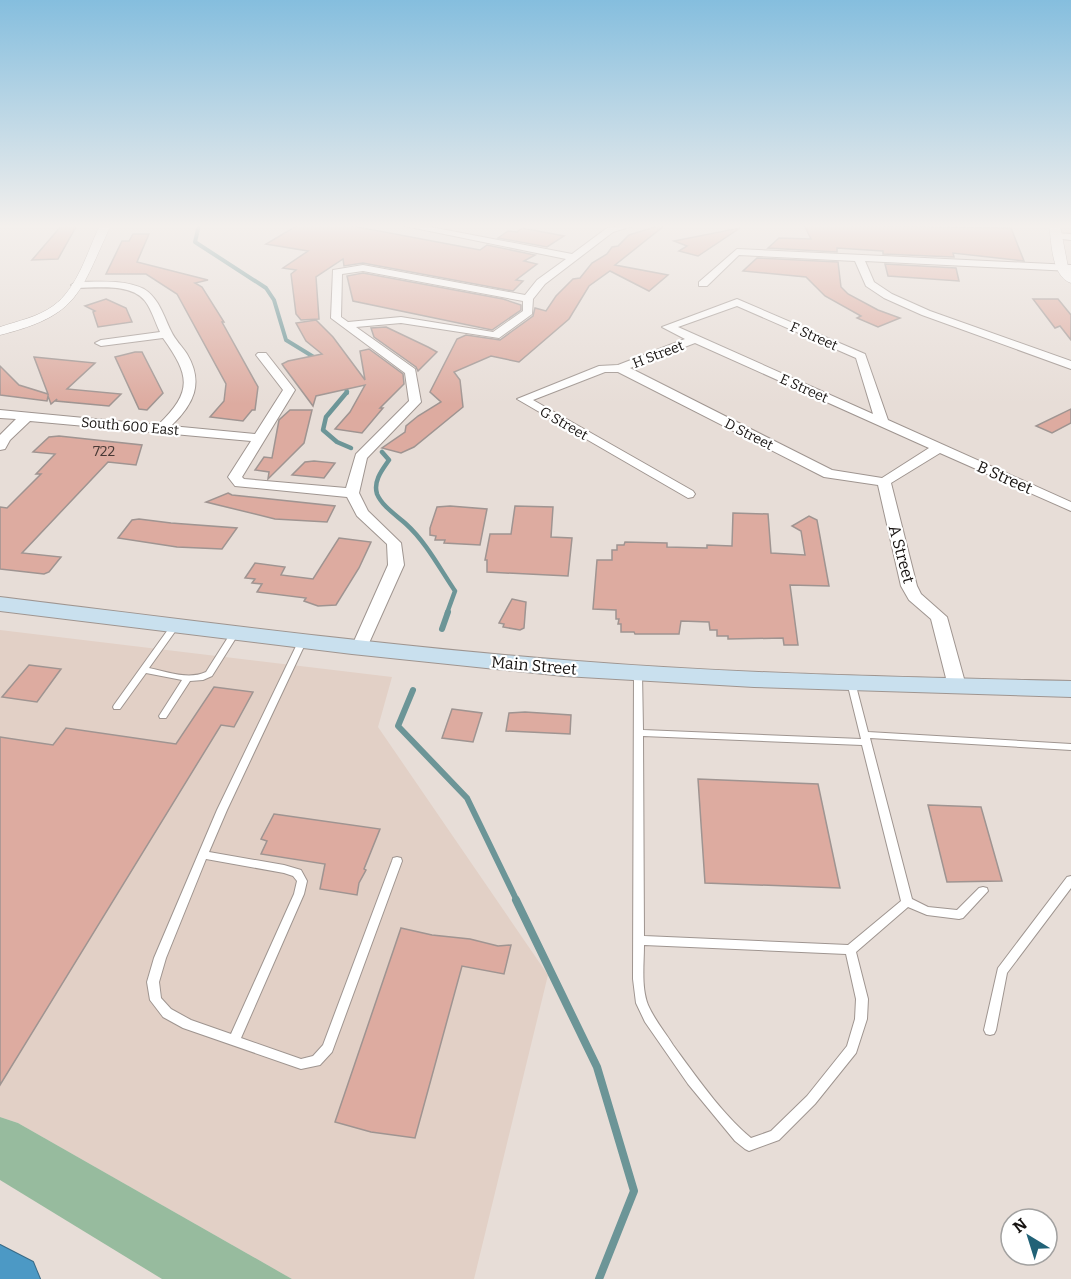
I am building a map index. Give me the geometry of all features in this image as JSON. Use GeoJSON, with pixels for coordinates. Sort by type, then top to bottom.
{"type":"FeatureCollection","features":[{"type":"Feature","properties":{"kind":"highway"},"geometry":{"type":"LineString","coordinates":[[0,1269],[16,1279]]}},
{"type":"Feature","properties":{"kind":"main road","name":"Main Street"},"geometry":{"type":"LineString","coordinates":[[0,604],[302,642],[638,673],[1071,689]]}},
{"type":"Feature","properties":{"kind":"street"},"geometry":{"type":"LineString","coordinates":[[0,331],[55,309],[64,303],[76,285],[113,286],[141,292],[154,308],[166,334],[181,355],[193,382],[187,404],[161,429]]}},
{"type":"Feature","properties":{"kind":"street"},"geometry":{"type":"LineString","coordinates":[[337,285],[336,318],[411,372],[415,402],[361,457],[352,493],[362,513],[394,543],[396,566],[359,648]]}},
{"type":"Feature","properties":{"kind":"street"},"geometry":{"type":"LineString","coordinates":[[452,285],[528,299]]}},
{"type":"Feature","properties":{"kind":"street"},"geometry":{"type":"LineString","coordinates":[[346,325],[401,320],[495,336],[528,312],[528,299],[539,285]]}},
{"type":"Feature","properties":{"kind":"street"},"geometry":{"type":"LineString","coordinates":[[871,285],[888,296],[926,313],[1071,365]]}},
{"type":"Feature","properties":{"kind":"street","name":"F Street"},"geometry":{"type":"LineString","coordinates":[[668,327],[737,302],[861,356],[882,423]]}},
{"type":"Feature","properties":{"kind":"street","name":"E Street"},"geometry":{"type":"LineString","coordinates":[[668,327],[939,448]]}},
{"type":"Feature","properties":{"kind":"street"},"geometry":{"type":"LineString","coordinates":[[101,343],[166,334]]}},
{"type":"Feature","properties":{"kind":"street","name":"H Street"},"geometry":{"type":"LineString","coordinates":[[621,368],[695,339]]}},
{"type":"Feature","properties":{"kind":"street"},"geometry":{"type":"LineString","coordinates":[[262,355],[289,390],[235,477],[240,483],[352,493]]}},
{"type":"Feature","properties":{"kind":"street","name":"G Street"},"geometry":{"type":"LineString","coordinates":[[621,368],[603,369],[523,399],[688,494]]}},
{"type":"Feature","properties":{"kind":"street","name":"D Street"},"geometry":{"type":"LineString","coordinates":[[621,368],[829,474],[884,482]]}},
{"type":"Feature","properties":{"kind":"street","name":"South 600 East"},"geometry":{"type":"LineString","coordinates":[[0,414],[259,438]]}},
{"type":"Feature","properties":{"kind":"street"},"geometry":{"type":"LineString","coordinates":[[0,446],[4,438],[26,417]]}},
{"type":"Feature","properties":{"kind":"street"},"geometry":{"type":"LineString","coordinates":[[884,482],[939,448]]}},
{"type":"Feature","properties":{"kind":"street","name":"B Street"},"geometry":{"type":"LineString","coordinates":[[939,448],[1071,507]]}},
{"type":"Feature","properties":{"kind":"street"},"geometry":{"type":"LineString","coordinates":[[648,486],[664,480]]}},
{"type":"Feature","properties":{"kind":"street","name":"A Street"},"geometry":{"type":"LineString","coordinates":[[884,482],[909,586],[915,597],[939,617],[957,686]]}},
{"type":"Feature","properties":{"kind":"lane"},"geometry":{"type":"LineString","coordinates":[[117,707],[175,626]]}},
{"type":"Feature","properties":{"kind":"lane"},"geometry":{"type":"LineString","coordinates":[[143,670],[199,679],[209,674],[235,633]]}},
{"type":"Feature","properties":{"kind":"lane"},"geometry":{"type":"LineString","coordinates":[[302,642],[203,855],[160,958],[153,982],[156,1000],[167,1013],[187,1023],[301,1064],[316,1061],[328,1048],[397,861]]}},
{"type":"Feature","properties":{"kind":"lane"},"geometry":{"type":"LineString","coordinates":[[638,673],[639,975],[643,1007],[658,1033],[749,1145],[775,1136],[811,1100],[852,1049],[861,1018],[862,999],[850,950]]}},
{"type":"Feature","properties":{"kind":"lane"},"geometry":{"type":"LineString","coordinates":[[163,716],[188,677]]}},
{"type":"Feature","properties":{"kind":"lane"},"geometry":{"type":"LineString","coordinates":[[851,682],[906,902]]}},
{"type":"Feature","properties":{"kind":"lane"},"geometry":{"type":"LineString","coordinates":[[639,733],[865,738],[1071,747]]}},
{"type":"Feature","properties":{"kind":"lane"},"geometry":{"type":"LineString","coordinates":[[203,855],[284,869],[297,873],[302,881],[299,894],[234,1040]]}},
{"type":"Feature","properties":{"kind":"lane"},"geometry":{"type":"LineString","coordinates":[[990,1030],[1002,971],[1071,880]]}},
{"type":"Feature","properties":{"kind":"lane"},"geometry":{"type":"LineString","coordinates":[[906,902],[927,911],[959,915],[983,891]]}},
{"type":"Feature","properties":{"kind":"lane"},"geometry":{"type":"LineString","coordinates":[[639,940],[850,950],[906,902]]}},
{"type":"Feature","properties":{"kind":"shaded area"},"geometry":{"type":"Polygon","coordinates":[[[0,630],[392,677],[378,727],[548,975],[474,1279],[292,1279],[18,1123],[0,1117],[0,630]]]}},
{"type":"Feature","properties":{"kind":"green space"},"geometry":{"type":"Polygon","coordinates":[[[0,1117],[18,1123],[292,1279],[162,1279],[0,1180],[0,1117]]]}},
{"type":"Feature","properties":{"kind":"building"},"geometry":{"type":"Polygon","coordinates":[[[163,285],[198,285],[202,287],[224,322],[222,322],[258,387],[255,410],[252,410],[243,421],[210,417],[224,401],[226,384],[177,294],[163,285]]]}},
{"type":"Feature","properties":{"kind":"building"},"geometry":{"type":"Polygon","coordinates":[[[292,285],[317,285],[319,319],[301,320],[296,314],[292,285]]]}},
{"type":"Feature","properties":{"kind":"building"},"geometry":{"type":"Polygon","coordinates":[[[349,285],[426,285],[503,299],[521,305],[521,310],[492,330],[353,301],[349,285]]]}},
{"type":"Feature","properties":{"kind":"building"},"geometry":{"type":"Polygon","coordinates":[[[479,285],[519,285],[513,291],[479,285]]]}},
{"type":"Feature","properties":{"kind":"building"},"geometry":{"type":"Polygon","coordinates":[[[567,285],[591,285],[569,319],[519,362],[491,356],[454,372],[460,380],[463,407],[414,447],[401,453],[382,448],[405,432],[406,426],[418,416],[441,402],[430,392],[457,339],[466,335],[500,340],[533,316],[535,308],[546,311],[567,285]]]}},
{"type":"Feature","properties":{"kind":"building"},"geometry":{"type":"Polygon","coordinates":[[[637,285],[656,285],[649,291],[637,285]]]}},
{"type":"Feature","properties":{"kind":"building"},"geometry":{"type":"Polygon","coordinates":[[[814,285],[841,285],[848,294],[878,310],[900,318],[878,327],[857,318],[861,316],[825,296],[814,285]]]}},
{"type":"Feature","properties":{"kind":"building"},"geometry":{"type":"Polygon","coordinates":[[[106,299],[126,308],[132,322],[98,327],[93,312],[95,311],[85,306],[106,299]]]}},
{"type":"Feature","properties":{"kind":"building"},"geometry":{"type":"Polygon","coordinates":[[[1033,299],[1058,299],[1071,315],[1071,340],[1060,326],[1055,328],[1033,299]]]}},
{"type":"Feature","properties":{"kind":"building"},"geometry":{"type":"Polygon","coordinates":[[[316,320],[333,337],[365,380],[360,351],[369,349],[403,374],[404,384],[380,408],[383,408],[362,433],[335,429],[350,412],[365,385],[316,396],[313,406],[282,364],[322,354],[306,341],[296,323],[316,320]]]}},
{"type":"Feature","properties":{"kind":"building"},"geometry":{"type":"Polygon","coordinates":[[[386,327],[437,352],[418,371],[416,367],[374,337],[371,328],[386,327]]]}},
{"type":"Feature","properties":{"kind":"building"},"geometry":{"type":"Polygon","coordinates":[[[142,352],[163,393],[147,410],[139,409],[115,357],[142,352]]]}},
{"type":"Feature","properties":{"kind":"building"},"geometry":{"type":"Polygon","coordinates":[[[34,357],[95,363],[67,389],[121,394],[109,406],[56,401],[57,399],[51,404],[48,396],[47,401],[0,395],[0,366],[19,385],[48,394],[34,357]]]}},
{"type":"Feature","properties":{"kind":"building"},"geometry":{"type":"Polygon","coordinates":[[[1071,409],[1071,423],[1052,433],[1036,426],[1071,409]]]}},
{"type":"Feature","properties":{"kind":"building"},"geometry":{"type":"Polygon","coordinates":[[[290,410],[312,410],[304,443],[268,479],[269,472],[255,470],[264,457],[272,458],[279,420],[290,410]]]}},
{"type":"Feature","properties":{"kind":"building"},"geometry":{"type":"Polygon","coordinates":[[[59,436],[142,445],[136,465],[108,462],[22,553],[61,557],[49,572],[44,574],[0,569],[0,507],[7,508],[41,474],[36,474],[55,454],[33,452],[49,437],[59,436]]]}},
{"type":"Feature","properties":{"kind":"building"},"geometry":{"type":"Polygon","coordinates":[[[305,462],[335,463],[324,478],[292,475],[305,462]]]}},
{"type":"Feature","properties":{"kind":"building"},"geometry":{"type":"Polygon","coordinates":[[[228,493],[335,506],[327,522],[275,519],[206,502],[228,493]]]}},
{"type":"Feature","properties":{"kind":"building"},"geometry":{"type":"Polygon","coordinates":[[[515,506],[553,507],[551,537],[572,538],[568,576],[487,572],[487,560],[485,560],[490,534],[511,534],[515,506]]]}},
{"type":"Feature","properties":{"kind":"building"},"geometry":{"type":"Polygon","coordinates":[[[437,507],[487,509],[480,545],[444,543],[445,540],[435,540],[436,536],[430,535],[437,507]]]}},
{"type":"Feature","properties":{"kind":"building"},"geometry":{"type":"Polygon","coordinates":[[[733,513],[768,514],[771,553],[805,555],[801,531],[792,526],[809,516],[817,520],[829,586],[790,585],[798,645],[784,645],[783,638],[728,639],[728,636],[717,636],[717,630],[710,630],[709,622],[681,621],[679,634],[621,632],[621,624],[618,624],[619,619],[616,619],[616,610],[593,609],[597,560],[612,560],[612,550],[617,550],[617,545],[624,545],[625,542],[667,543],[667,547],[732,546],[733,513]]]}},
{"type":"Feature","properties":{"kind":"building"},"geometry":{"type":"Polygon","coordinates":[[[132,520],[237,528],[222,549],[177,547],[118,538],[132,520]]]}},
{"type":"Feature","properties":{"kind":"building"},"geometry":{"type":"Polygon","coordinates":[[[339,538],[371,542],[359,568],[336,605],[318,606],[304,601],[306,598],[257,592],[262,584],[252,583],[255,579],[245,578],[255,563],[285,567],[281,575],[313,579],[339,538]]]}},
{"type":"Feature","properties":{"kind":"building"},"geometry":{"type":"Polygon","coordinates":[[[512,599],[526,602],[524,628],[520,630],[503,627],[504,624],[499,623],[512,599]]]}},
{"type":"Feature","properties":{"kind":"building"},"geometry":{"type":"Polygon","coordinates":[[[29,665],[61,669],[37,702],[2,697],[29,665]]]}},
{"type":"Feature","properties":{"kind":"building"},"geometry":{"type":"Polygon","coordinates":[[[214,687],[253,692],[234,727],[221,725],[0,1085],[0,737],[53,745],[66,728],[176,744],[214,687]]]}},
{"type":"Feature","properties":{"kind":"building"},"geometry":{"type":"Polygon","coordinates":[[[452,709],[482,713],[473,742],[442,738],[452,709]]]}},
{"type":"Feature","properties":{"kind":"building"},"geometry":{"type":"Polygon","coordinates":[[[509,713],[571,715],[570,734],[506,731],[509,713]]]}},
{"type":"Feature","properties":{"kind":"building"},"geometry":{"type":"Polygon","coordinates":[[[698,779],[818,784],[840,888],[705,883],[698,779]]]}},
{"type":"Feature","properties":{"kind":"building"},"geometry":{"type":"Polygon","coordinates":[[[928,805],[981,807],[1002,881],[947,882],[928,805]]]}},
{"type":"Feature","properties":{"kind":"building"},"geometry":{"type":"Polygon","coordinates":[[[274,814],[380,829],[364,869],[366,870],[359,883],[357,895],[320,889],[325,864],[261,854],[267,841],[261,839],[274,814]]]}},
{"type":"Feature","properties":{"kind":"building"},"geometry":{"type":"Polygon","coordinates":[[[401,928],[498,946],[511,945],[504,974],[462,966],[415,1138],[371,1132],[335,1122],[401,928]]]}},
{"type":"Feature","properties":{"kind":"waterway"},"geometry":{"type":"LineString","coordinates":[[261,285],[274,300],[286,340],[317,359]]}},
{"type":"Feature","properties":{"kind":"waterway"},"geometry":{"type":"LineString","coordinates":[[345,382],[347,392]]}},
{"type":"Feature","properties":{"kind":"waterway"},"geometry":{"type":"LineString","coordinates":[[347,392],[326,417],[323,430],[337,442],[351,448]]}},
{"type":"Feature","properties":{"kind":"waterway"},"geometry":{"type":"LineString","coordinates":[[382,452],[389,460],[377,480],[377,494],[420,539],[455,591],[447,613]]}},
{"type":"Feature","properties":{"kind":"waterway"},"geometry":{"type":"LineString","coordinates":[[442,629],[448,612]]}},
{"type":"Feature","properties":{"kind":"waterway"},"geometry":{"type":"LineString","coordinates":[[413,690],[398,726],[467,798],[517,901]]}},
{"type":"Feature","properties":{"kind":"waterway"},"geometry":{"type":"LineString","coordinates":[[516,900],[597,1067],[634,1191],[599,1279]]}}]}
